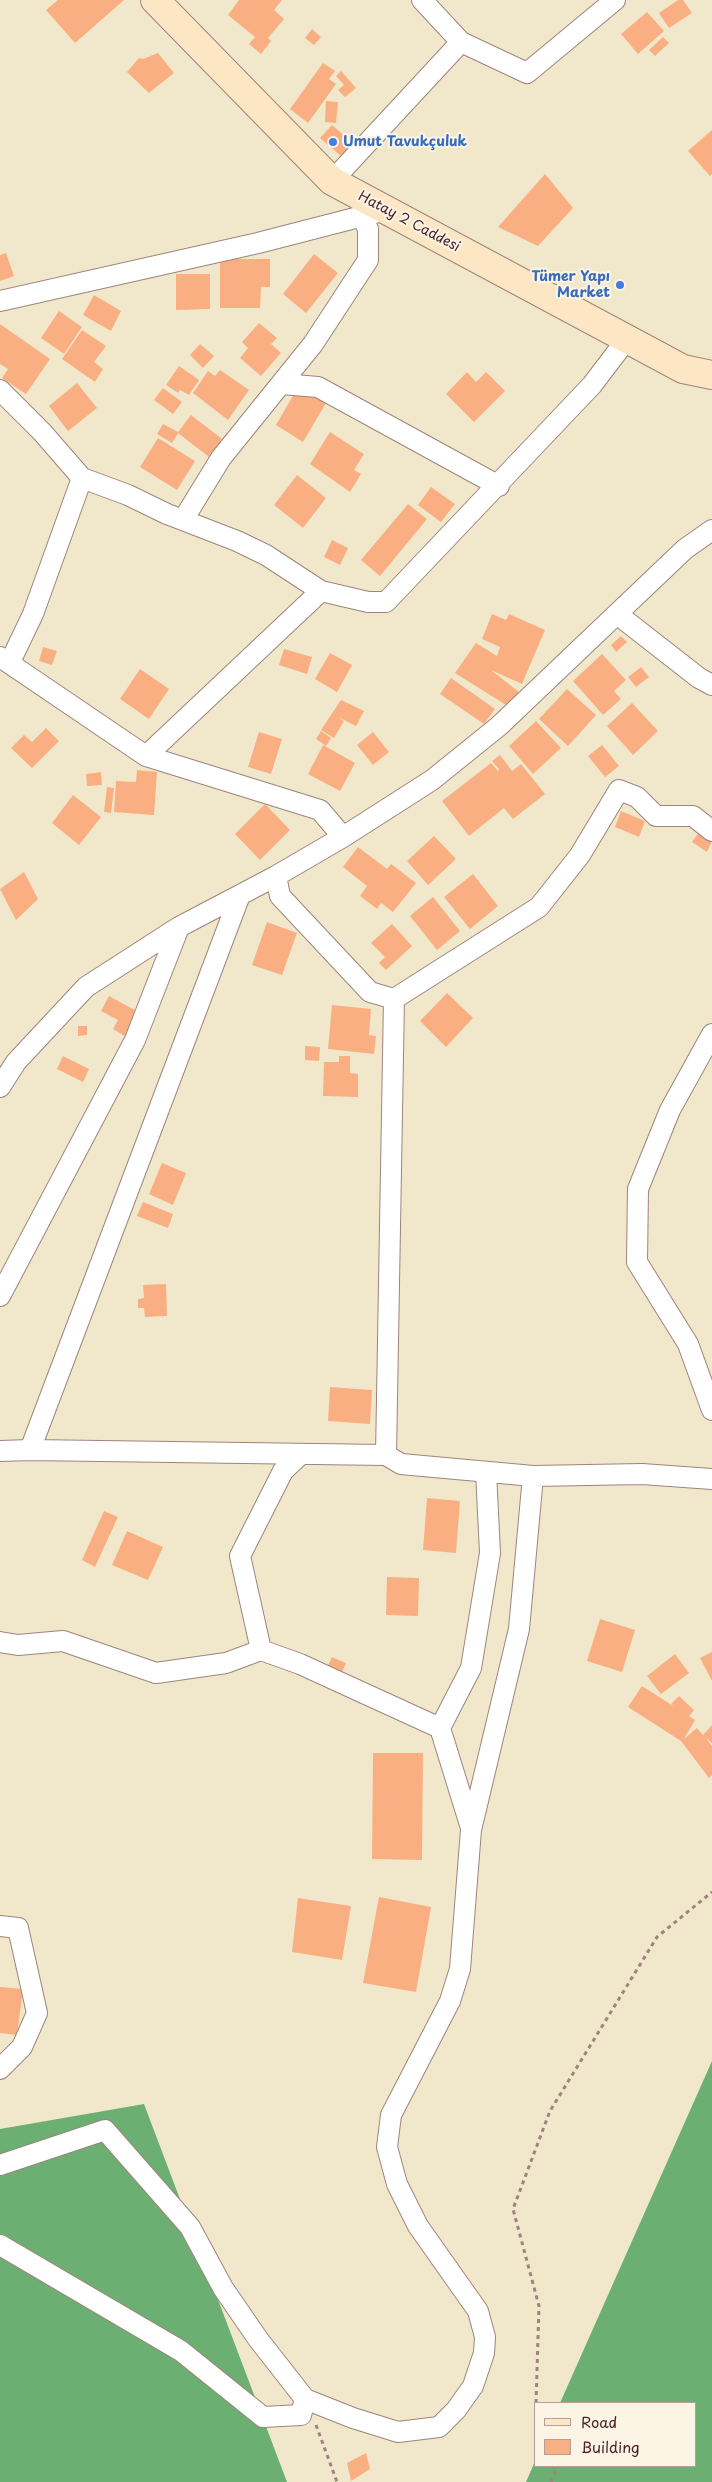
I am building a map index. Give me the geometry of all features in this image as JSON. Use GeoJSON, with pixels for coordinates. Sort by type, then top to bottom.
{"type":"FeatureCollection","features":[{"type":"Feature","properties":{"kind":"street","name":"Hatay 2 Caddesi"},"geometry":{"type":"LineString","coordinates":[[155,0],[332,181],[374,213],[627,339],[683,369],[712,375]]}},
{"type":"Feature","properties":{"kind":"street"},"geometry":{"type":"LineString","coordinates":[[422,0],[461,42],[527,73],[615,0]]}},
{"type":"Feature","properties":{"kind":"street"},"geometry":{"type":"LineString","coordinates":[[332,181],[461,42]]}},
{"type":"Feature","properties":{"kind":"street"},"geometry":{"type":"LineString","coordinates":[[0,301],[258,243],[374,213]]}},
{"type":"Feature","properties":{"kind":"street"},"geometry":{"type":"LineString","coordinates":[[183,520],[221,458],[282,384],[312,344],[368,260],[368,229],[374,213]]}},
{"type":"Feature","properties":{"kind":"street"},"geometry":{"type":"LineString","coordinates":[[0,390],[42,432],[82,478],[128,495],[183,520],[237,541],[266,555],[321,591],[368,602],[386,602],[499,486],[592,385],[627,339]]}},
{"type":"Feature","properties":{"kind":"street"},"geometry":{"type":"LineString","coordinates":[[282,384],[318,387],[499,486]]}},
{"type":"Feature","properties":{"kind":"street"},"geometry":{"type":"LineString","coordinates":[[82,478],[32,614],[5,659],[146,756],[320,810],[343,837]]}},
{"type":"Feature","properties":{"kind":"street"},"geometry":{"type":"LineString","coordinates":[[0,1078],[73,991],[179,927],[276,876],[343,837],[432,780],[499,726],[685,549],[712,530]]}},
{"type":"Feature","properties":{"kind":"street"},"geometry":{"type":"LineString","coordinates":[[146,756],[321,591]]}},
{"type":"Feature","properties":{"kind":"street"},"geometry":{"type":"LineString","coordinates":[[617,614],[699,678],[712,685]]}},
{"type":"Feature","properties":{"kind":"street"},"geometry":{"type":"LineString","coordinates":[[276,876],[280,896],[370,992],[394,999],[539,907],[580,855],[619,790],[637,797],[656,816],[693,816],[712,832]]}},
{"type":"Feature","properties":{"kind":"street"},"geometry":{"type":"LineString","coordinates":[[30,1450],[240,895]]}},
{"type":"Feature","properties":{"kind":"street"},"geometry":{"type":"LineString","coordinates":[[0,1087],[16,1062],[86,987],[179,927]]}},
{"type":"Feature","properties":{"kind":"street"},"geometry":{"type":"LineString","coordinates":[[0,1296],[135,1040],[179,927]]}},
{"type":"Feature","properties":{"kind":"street"},"geometry":{"type":"LineString","coordinates":[[386,1455],[394,999]]}},
{"type":"Feature","properties":{"kind":"street"},"geometry":{"type":"LineString","coordinates":[[712,1034],[670,1110],[638,1189],[637,1262],[688,1344],[712,1410]]}},
{"type":"Feature","properties":{"kind":"street"},"geometry":{"type":"LineString","coordinates":[[0,1451],[386,1455],[401,1464],[533,1476],[642,1474],[712,1479]]}},
{"type":"Feature","properties":{"kind":"street"},"geometry":{"type":"LineString","coordinates":[[261,1650],[240,1556],[283,1471],[300,1455]]}},
{"type":"Feature","properties":{"kind":"street"},"geometry":{"type":"LineString","coordinates":[[471,1830],[440,1728],[471,1668],[490,1553],[486,1472]]}},
{"type":"Feature","properties":{"kind":"street"},"geometry":{"type":"LineString","coordinates":[[0,2165],[105,2130],[190,2227],[223,2288],[258,2339],[305,2399],[353,2418],[398,2432],[439,2427],[456,2410],[473,2386],[484,2353],[486,2337],[478,2311],[418,2226],[397,2184],[387,2147],[391,2115],[450,2001],[460,1969],[471,1830],[519,1629],[533,1476]]}},
{"type":"Feature","properties":{"kind":"street"},"geometry":{"type":"LineString","coordinates":[[0,1642],[18,1645],[63,1641],[156,1673],[226,1663],[261,1650],[300,1664],[440,1728]]}},
{"type":"Feature","properties":{"kind":"street"},"geometry":{"type":"LineString","coordinates":[[0,1926],[18,1928],[37,2013],[22,2046],[0,2069]]}},
{"type":"Feature","properties":{"kind":"street"},"geometry":{"type":"LineString","coordinates":[[0,2245],[181,2351],[263,2417],[301,2415],[305,2399]]}},
{"type":"Feature","properties":{"kind":"path"},"geometry":{"type":"LineString","coordinates":[[536,2402],[539,2306],[513,2209],[550,2111],[657,1937],[712,1892]]}},
{"type":"Feature","properties":{"kind":"path"},"geometry":{"type":"LineString","coordinates":[[305,2399],[336,2472],[337,2482]]}},
{"type":"Feature","properties":{"kind":"path"},"geometry":{"type":"LineString","coordinates":[[551,2482],[555,2473],[553,2467]]}},
{"type":"Feature","properties":{"kind":"green space"},"geometry":{"type":"Polygon","coordinates":[[[712,2061],[712,2482],[526,2482],[534,2464],[534,2467],[697,2467],[697,2402],[560,2402],[712,2061]]]}},
{"type":"Feature","properties":{"kind":"green space"},"geometry":{"type":"Polygon","coordinates":[[[144,2104],[287,2482],[0,2482],[0,2129],[144,2104]]]}},
{"type":"Feature","properties":{"kind":"building"},"geometry":{"type":"Polygon","coordinates":[[[58,0],[124,0],[75,43],[46,10],[58,0]]]}},
{"type":"Feature","properties":{"kind":"building"},"geometry":{"type":"Polygon","coordinates":[[[239,0],[282,0],[274,10],[284,19],[268,38],[271,41],[261,54],[249,44],[255,37],[228,15],[239,0]]]}},
{"type":"Feature","properties":{"kind":"building"},"geometry":{"type":"Polygon","coordinates":[[[678,0],[683,0],[692,13],[669,28],[659,13],[678,0]]]}},
{"type":"Feature","properties":{"kind":"building"},"geometry":{"type":"Polygon","coordinates":[[[647,12],[664,31],[638,54],[621,34],[647,12]]]}},
{"type":"Feature","properties":{"kind":"building"},"geometry":{"type":"Polygon","coordinates":[[[312,29],[321,37],[314,45],[305,38],[312,29]]]}},
{"type":"Feature","properties":{"kind":"building"},"geometry":{"type":"Polygon","coordinates":[[[663,37],[669,43],[655,56],[649,50],[663,37]]]}},
{"type":"Feature","properties":{"kind":"building"},"geometry":{"type":"Polygon","coordinates":[[[158,53],[174,73],[149,93],[127,72],[139,58],[143,59],[158,53]]]}},
{"type":"Feature","properties":{"kind":"building"},"geometry":{"type":"Polygon","coordinates":[[[323,63],[335,71],[329,79],[336,84],[308,123],[290,109],[323,63]]]}},
{"type":"Feature","properties":{"kind":"building"},"geometry":{"type":"Polygon","coordinates":[[[341,71],[356,88],[345,97],[338,90],[344,85],[336,76],[341,71]]]}},
{"type":"Feature","properties":{"kind":"building"},"geometry":{"type":"Polygon","coordinates":[[[326,101],[338,102],[336,123],[325,122],[326,101]]]}},
{"type":"Feature","properties":{"kind":"building"},"geometry":{"type":"Polygon","coordinates":[[[332,125],[354,144],[342,157],[320,138],[332,125]]]}},
{"type":"Feature","properties":{"kind":"building"},"geometry":{"type":"Polygon","coordinates":[[[712,130],[712,174],[710,176],[688,151],[712,130]]]}},
{"type":"Feature","properties":{"kind":"building"},"geometry":{"type":"Polygon","coordinates":[[[545,174],[573,208],[538,246],[498,227],[545,174]]]}},
{"type":"Feature","properties":{"kind":"building"},"geometry":{"type":"Polygon","coordinates":[[[6,253],[14,276],[0,281],[0,255],[6,253]]]}},
{"type":"Feature","properties":{"kind":"building"},"geometry":{"type":"Polygon","coordinates":[[[314,254],[338,273],[306,313],[283,294],[314,254]]]}},
{"type":"Feature","properties":{"kind":"building"},"geometry":{"type":"Polygon","coordinates":[[[220,259],[270,259],[270,287],[261,287],[260,308],[220,308],[220,259]]]}},
{"type":"Feature","properties":{"kind":"building"},"geometry":{"type":"Polygon","coordinates":[[[176,274],[210,274],[210,309],[176,310],[176,274]]]}},
{"type":"Feature","properties":{"kind":"building"},"geometry":{"type":"Polygon","coordinates":[[[94,295],[121,311],[111,331],[83,315],[94,295]]]}},
{"type":"Feature","properties":{"kind":"building"},"geometry":{"type":"Polygon","coordinates":[[[59,311],[82,327],[64,354],[41,338],[59,311]]]}},
{"type":"Feature","properties":{"kind":"building"},"geometry":{"type":"Polygon","coordinates":[[[259,323],[277,338],[271,344],[281,353],[261,376],[240,358],[248,348],[242,342],[259,323]]]}},
{"type":"Feature","properties":{"kind":"building"},"geometry":{"type":"Polygon","coordinates":[[[0,324],[50,359],[26,394],[2,378],[8,369],[0,364],[0,324]]]}},
{"type":"Feature","properties":{"kind":"building"},"geometry":{"type":"Polygon","coordinates":[[[82,330],[106,346],[94,362],[103,369],[95,382],[62,359],[82,330]]]}},
{"type":"Feature","properties":{"kind":"building"},"geometry":{"type":"Polygon","coordinates":[[[200,344],[214,356],[203,368],[190,355],[200,344]]]}},
{"type":"Feature","properties":{"kind":"building"},"geometry":{"type":"Polygon","coordinates":[[[179,366],[199,380],[189,395],[180,390],[178,393],[166,385],[179,366]]]}},
{"type":"Feature","properties":{"kind":"building"},"geometry":{"type":"Polygon","coordinates":[[[220,370],[249,390],[228,420],[193,393],[208,371],[215,376],[220,370]]]}},
{"type":"Feature","properties":{"kind":"building"},"geometry":{"type":"Polygon","coordinates":[[[467,372],[476,382],[486,372],[505,391],[474,422],[446,394],[467,372]]]}},
{"type":"Feature","properties":{"kind":"building"},"geometry":{"type":"Polygon","coordinates":[[[77,383],[97,408],[68,431],[49,406],[77,383]]]}},
{"type":"Feature","properties":{"kind":"building"},"geometry":{"type":"Polygon","coordinates":[[[298,387],[326,403],[303,442],[276,425],[298,387]]]}},
{"type":"Feature","properties":{"kind":"building"},"geometry":{"type":"Polygon","coordinates":[[[163,388],[182,402],[173,414],[154,400],[163,388]]]}},
{"type":"Feature","properties":{"kind":"building"},"geometry":{"type":"Polygon","coordinates":[[[191,415],[222,439],[209,457],[178,433],[172,443],[157,434],[163,424],[178,432],[191,415]]]}},
{"type":"Feature","properties":{"kind":"building"},"geometry":{"type":"Polygon","coordinates":[[[330,432],[364,454],[354,470],[361,474],[350,492],[310,464],[330,432]]]}},
{"type":"Feature","properties":{"kind":"building"},"geometry":{"type":"Polygon","coordinates":[[[158,438],[195,461],[177,490],[140,467],[158,438]]]}},
{"type":"Feature","properties":{"kind":"building"},"geometry":{"type":"Polygon","coordinates":[[[297,475],[326,498],[303,528],[274,505],[297,475]]]}},
{"type":"Feature","properties":{"kind":"building"},"geometry":{"type":"Polygon","coordinates":[[[431,487],[455,504],[441,522],[418,505],[431,487]]]}},
{"type":"Feature","properties":{"kind":"building"},"geometry":{"type":"Polygon","coordinates":[[[408,504],[427,519],[380,576],[361,560],[408,504]]]}},
{"type":"Feature","properties":{"kind":"building"},"geometry":{"type":"Polygon","coordinates":[[[332,540],[348,548],[340,565],[324,557],[332,540]]]}},
{"type":"Feature","properties":{"kind":"building"},"geometry":{"type":"Polygon","coordinates":[[[492,614],[506,620],[509,614],[545,630],[522,684],[491,670],[519,692],[506,705],[455,673],[476,643],[497,656],[500,647],[482,639],[492,614]]]}},
{"type":"Feature","properties":{"kind":"building"},"geometry":{"type":"Polygon","coordinates":[[[621,636],[627,642],[616,652],[611,645],[621,636]]]}},
{"type":"Feature","properties":{"kind":"building"},"geometry":{"type":"Polygon","coordinates":[[[43,647],[57,651],[52,665],[39,661],[43,647]]]}},
{"type":"Feature","properties":{"kind":"building"},"geometry":{"type":"Polygon","coordinates":[[[284,649],[312,657],[307,674],[279,665],[284,649]]]}},
{"type":"Feature","properties":{"kind":"building"},"geometry":{"type":"Polygon","coordinates":[[[330,653],[352,665],[337,692],[315,679],[330,653]]]}},
{"type":"Feature","properties":{"kind":"building"},"geometry":{"type":"Polygon","coordinates":[[[602,654],[626,680],[614,691],[621,699],[603,715],[573,681],[602,654]]]}},
{"type":"Feature","properties":{"kind":"building"},"geometry":{"type":"Polygon","coordinates":[[[641,667],[649,677],[636,687],[628,677],[641,667]]]}},
{"type":"Feature","properties":{"kind":"building"},"geometry":{"type":"Polygon","coordinates":[[[140,669],[169,689],[149,719],[120,699],[140,669]]]}},
{"type":"Feature","properties":{"kind":"building"},"geometry":{"type":"Polygon","coordinates":[[[451,678],[495,709],[484,724],[440,694],[451,678]]]}},
{"type":"Feature","properties":{"kind":"building"},"geometry":{"type":"Polygon","coordinates":[[[567,689],[596,715],[568,746],[539,719],[567,689]]]}},
{"type":"Feature","properties":{"kind":"building"},"geometry":{"type":"Polygon","coordinates":[[[341,700],[364,711],[356,726],[338,717],[344,721],[334,738],[321,730],[341,700]]]}},
{"type":"Feature","properties":{"kind":"building"},"geometry":{"type":"Polygon","coordinates":[[[632,703],[658,731],[633,755],[607,726],[632,703]]]}},
{"type":"Feature","properties":{"kind":"building"},"geometry":{"type":"Polygon","coordinates":[[[536,721],[561,748],[533,774],[509,746],[536,721]]]}},
{"type":"Feature","properties":{"kind":"building"},"geometry":{"type":"Polygon","coordinates":[[[46,728],[59,741],[32,768],[11,748],[24,735],[32,742],[46,728]]]}},
{"type":"Feature","properties":{"kind":"building"},"geometry":{"type":"Polygon","coordinates":[[[321,731],[331,738],[326,746],[316,739],[321,731]]]}},
{"type":"Feature","properties":{"kind":"building"},"geometry":{"type":"Polygon","coordinates":[[[259,732],[282,739],[271,774],[248,767],[259,732]]]}},
{"type":"Feature","properties":{"kind":"building"},"geometry":{"type":"Polygon","coordinates":[[[373,732],[389,752],[373,765],[357,745],[373,732]]]}},
{"type":"Feature","properties":{"kind":"building"},"geometry":{"type":"Polygon","coordinates":[[[323,745],[355,763],[340,791],[308,774],[323,745]]]}},
{"type":"Feature","properties":{"kind":"building"},"geometry":{"type":"Polygon","coordinates":[[[602,745],[619,766],[605,777],[588,756],[602,745]]]}},
{"type":"Feature","properties":{"kind":"building"},"geometry":{"type":"Polygon","coordinates":[[[500,755],[512,771],[521,764],[545,794],[513,819],[504,808],[469,836],[442,801],[491,763],[498,771],[499,769],[492,761],[500,755]]]}},
{"type":"Feature","properties":{"kind":"building"},"geometry":{"type":"Polygon","coordinates":[[[137,770],[157,772],[154,815],[114,812],[116,781],[136,782],[137,770]]]}},
{"type":"Feature","properties":{"kind":"building"},"geometry":{"type":"Polygon","coordinates":[[[101,772],[102,785],[87,786],[86,774],[101,772]]]}},
{"type":"Feature","properties":{"kind":"building"},"geometry":{"type":"Polygon","coordinates":[[[107,787],[114,788],[111,813],[104,812],[107,787]]]}},
{"type":"Feature","properties":{"kind":"building"},"geometry":{"type":"Polygon","coordinates":[[[73,795],[101,817],[79,845],[52,823],[73,795]]]}},
{"type":"Feature","properties":{"kind":"building"},"geometry":{"type":"Polygon","coordinates":[[[265,804],[290,830],[260,860],[235,834],[265,804]]]}},
{"type":"Feature","properties":{"kind":"building"},"geometry":{"type":"Polygon","coordinates":[[[621,811],[645,821],[639,837],[615,827],[621,811]]]}},
{"type":"Feature","properties":{"kind":"building"},"geometry":{"type":"Polygon","coordinates":[[[699,832],[712,841],[707,852],[692,842],[699,832]]]}},
{"type":"Feature","properties":{"kind":"building"},"geometry":{"type":"Polygon","coordinates":[[[434,836],[456,859],[428,885],[407,861],[434,836]]]}},
{"type":"Feature","properties":{"kind":"building"},"geometry":{"type":"Polygon","coordinates":[[[358,847],[387,869],[391,864],[416,883],[393,912],[381,903],[377,909],[360,896],[367,886],[343,867],[358,847]]]}},
{"type":"Feature","properties":{"kind":"building"},"geometry":{"type":"Polygon","coordinates":[[[24,872],[38,899],[16,920],[0,889],[24,872]]]}},
{"type":"Feature","properties":{"kind":"building"},"geometry":{"type":"Polygon","coordinates":[[[473,874],[498,906],[470,929],[444,897],[473,874]]]}},
{"type":"Feature","properties":{"kind":"building"},"geometry":{"type":"Polygon","coordinates":[[[433,897],[460,931],[437,950],[410,916],[433,897]]]}},
{"type":"Feature","properties":{"kind":"building"},"geometry":{"type":"Polygon","coordinates":[[[267,922],[297,933],[282,975],[252,965],[267,922]]]}},
{"type":"Feature","properties":{"kind":"building"},"geometry":{"type":"Polygon","coordinates":[[[392,924],[412,946],[386,970],[379,963],[385,957],[371,943],[392,924]]]}},
{"type":"Feature","properties":{"kind":"building"},"geometry":{"type":"Polygon","coordinates":[[[447,993],[473,1018],[446,1047],[420,1021],[447,993]]]}},
{"type":"Feature","properties":{"kind":"building"},"geometry":{"type":"Polygon","coordinates":[[[109,996],[142,1014],[128,1038],[113,1029],[118,1020],[101,1011],[109,996]]]}},
{"type":"Feature","properties":{"kind":"building"},"geometry":{"type":"Polygon","coordinates":[[[332,1005],[371,1009],[369,1035],[376,1036],[374,1054],[328,1049],[332,1005]]]}},
{"type":"Feature","properties":{"kind":"building"},"geometry":{"type":"Polygon","coordinates":[[[78,1026],[87,1026],[87,1035],[78,1036],[78,1026]]]}},
{"type":"Feature","properties":{"kind":"building"},"geometry":{"type":"Polygon","coordinates":[[[305,1046],[320,1047],[319,1061],[305,1060],[305,1046]]]}},
{"type":"Feature","properties":{"kind":"building"},"geometry":{"type":"Polygon","coordinates":[[[63,1056],[89,1069],[83,1082],[57,1069],[63,1056]]]}},
{"type":"Feature","properties":{"kind":"building"},"geometry":{"type":"Polygon","coordinates":[[[339,1056],[350,1056],[350,1073],[358,1074],[358,1097],[323,1096],[324,1062],[339,1062],[339,1056]]]}},
{"type":"Feature","properties":{"kind":"building"},"geometry":{"type":"Polygon","coordinates":[[[162,1163],[186,1173],[173,1205],[149,1194],[162,1163]]]}},
{"type":"Feature","properties":{"kind":"building"},"geometry":{"type":"Polygon","coordinates":[[[143,1202],[173,1214],[168,1228],[137,1216],[143,1202]]]}},
{"type":"Feature","properties":{"kind":"building"},"geometry":{"type":"Polygon","coordinates":[[[166,1284],[167,1316],[145,1317],[144,1308],[138,1308],[138,1299],[144,1298],[143,1285],[166,1284]]]}},
{"type":"Feature","properties":{"kind":"building"},"geometry":{"type":"Polygon","coordinates":[[[330,1387],[372,1390],[370,1424],[328,1421],[330,1387]]]}},
{"type":"Feature","properties":{"kind":"building"},"geometry":{"type":"Polygon","coordinates":[[[427,1498],[460,1501],[456,1553],[423,1550],[427,1498]]]}},
{"type":"Feature","properties":{"kind":"building"},"geometry":{"type":"Polygon","coordinates":[[[104,1511],[118,1517],[95,1567],[82,1560],[104,1511]]]}},
{"type":"Feature","properties":{"kind":"building"},"geometry":{"type":"Polygon","coordinates":[[[127,1531],[163,1547],[148,1580],[112,1565],[127,1531]]]}},
{"type":"Feature","properties":{"kind":"building"},"geometry":{"type":"Polygon","coordinates":[[[387,1577],[419,1578],[418,1616],[386,1615],[387,1577]]]}},
{"type":"Feature","properties":{"kind":"building"},"geometry":{"type":"Polygon","coordinates":[[[600,1619],[635,1630],[622,1672],[587,1661],[600,1619]]]}},
{"type":"Feature","properties":{"kind":"building"},"geometry":{"type":"Polygon","coordinates":[[[712,1652],[712,1681],[700,1658],[712,1652]]]}},
{"type":"Feature","properties":{"kind":"building"},"geometry":{"type":"Polygon","coordinates":[[[675,1654],[689,1673],[661,1694],[647,1676],[675,1654]]]}},
{"type":"Feature","properties":{"kind":"building"},"geometry":{"type":"Polygon","coordinates":[[[332,1657],[346,1663],[342,1672],[328,1666],[332,1657]]]}},
{"type":"Feature","properties":{"kind":"building"},"geometry":{"type":"Polygon","coordinates":[[[642,1686],[675,1707],[671,1704],[679,1696],[694,1710],[689,1716],[695,1720],[684,1739],[697,1728],[703,1735],[712,1725],[712,1743],[705,1737],[712,1746],[712,1775],[709,1778],[681,1741],[628,1707],[642,1686]]]}},
{"type":"Feature","properties":{"kind":"building"},"geometry":{"type":"Polygon","coordinates":[[[373,1753],[423,1753],[422,1860],[372,1859],[373,1753]]]}},
{"type":"Feature","properties":{"kind":"building"},"geometry":{"type":"Polygon","coordinates":[[[379,1897],[431,1907],[416,1992],[363,1983],[379,1897]]]}},
{"type":"Feature","properties":{"kind":"building"},"geometry":{"type":"Polygon","coordinates":[[[298,1898],[351,1906],[342,1960],[292,1952],[298,1898]]]}},
{"type":"Feature","properties":{"kind":"building"},"geometry":{"type":"Polygon","coordinates":[[[0,1987],[23,1989],[17,2035],[0,2033],[0,1987]]]}},
{"type":"Feature","properties":{"kind":"building"},"geometry":{"type":"Polygon","coordinates":[[[366,2453],[370,2469],[351,2481],[347,2463],[366,2453]]]}},
{"type":"Feature","properties":{"kind":"place","name":"Umut Tavukçuluk"},"geometry":{"type":"Point","coordinates":[333,142]}},
{"type":"Feature","properties":{"kind":"place","name":"Tümer Yapı Market"},"geometry":{"type":"Point","coordinates":[620,285]}}]}
